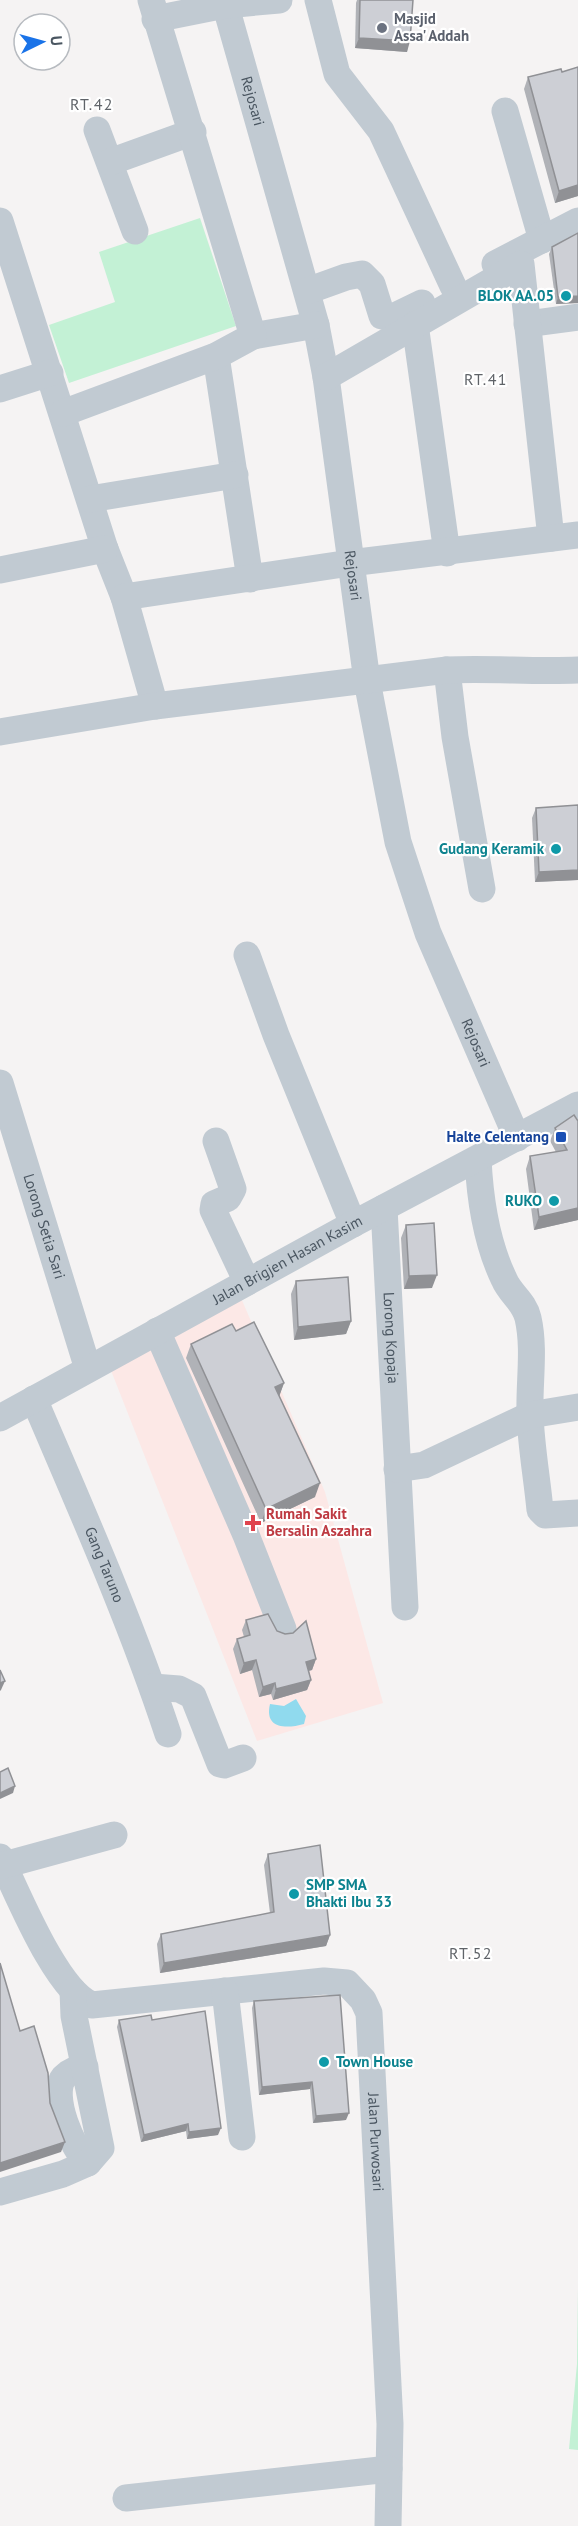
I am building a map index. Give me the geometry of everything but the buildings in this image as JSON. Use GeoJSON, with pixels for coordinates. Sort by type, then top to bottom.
{"type":"FeatureCollection","features":[{"type":"Feature","properties":{"kind":"street"},"geometry":{"type":"LineString","coordinates":[[253,336],[193,132],[153,9],[224,2],[279,0]]}},
{"type":"Feature","properties":{"kind":"street"},"geometry":{"type":"LineString","coordinates":[[318,0],[337,74],[385,137],[453,286]]}},
{"type":"Feature","properties":{"kind":"street","name":"Rejosari"},"geometry":{"type":"LineString","coordinates":[[224,2],[316,325],[326,377],[367,681],[398,842],[417,904],[517,1138]]}},
{"type":"Feature","properties":{"kind":"street"},"geometry":{"type":"LineString","coordinates":[[505,111],[542,240]]}},
{"type":"Feature","properties":{"kind":"street"},"geometry":{"type":"LineString","coordinates":[[97,130],[135,231]]}},
{"type":"Feature","properties":{"kind":"street"},"geometry":{"type":"LineString","coordinates":[[110,162],[193,132]]}},
{"type":"Feature","properties":{"kind":"street"},"geometry":{"type":"LineString","coordinates":[[307,291],[346,277],[362,274],[372,284],[382,316],[393,317],[578,220]]}},
{"type":"Feature","properties":{"kind":"street"},"geometry":{"type":"LineString","coordinates":[[2,235],[50,373],[105,549],[124,597],[155,706]]}},
{"type":"Feature","properties":{"kind":"street"},"geometry":{"type":"LineString","coordinates":[[326,377],[521,264],[551,538]]}},
{"type":"Feature","properties":{"kind":"street"},"geometry":{"type":"LineString","coordinates":[[527,324],[578,317]]}},
{"type":"Feature","properties":{"kind":"street"},"geometry":{"type":"LineString","coordinates":[[415,324],[447,553]]}},
{"type":"Feature","properties":{"kind":"street"},"geometry":{"type":"LineString","coordinates":[[63,413],[216,356],[253,336],[316,325]]}},
{"type":"Feature","properties":{"kind":"street"},"geometry":{"type":"LineString","coordinates":[[216,356],[250,579]]}},
{"type":"Feature","properties":{"kind":"street"},"geometry":{"type":"LineString","coordinates":[[0,389],[50,373]]}},
{"type":"Feature","properties":{"kind":"street"},"geometry":{"type":"LineString","coordinates":[[90,500],[235,475]]}},
{"type":"Feature","properties":{"kind":"street"},"geometry":{"type":"LineString","coordinates":[[124,597],[350,563],[447,553],[578,535]]}},
{"type":"Feature","properties":{"kind":"street"},"geometry":{"type":"LineString","coordinates":[[2,563],[105,549]]}},
{"type":"Feature","properties":{"kind":"street"},"geometry":{"type":"LineString","coordinates":[[0,732],[155,706],[447,670],[488,668],[539,671],[578,670]]}},
{"type":"Feature","properties":{"kind":"street"},"geometry":{"type":"LineString","coordinates":[[447,670],[455,737],[482,889]]}},
{"type":"Feature","properties":{"kind":"street"},"geometry":{"type":"LineString","coordinates":[[247,955],[276,1035],[353,1224]]}},
{"type":"Feature","properties":{"kind":"street","name":"Lorong Setia Sari"},"geometry":{"type":"LineString","coordinates":[[0,1083],[88,1369]]}},
{"type":"Feature","properties":{"kind":"street","name":"Jalan Brigjen Hasan Kasim"},"geometry":{"type":"LineString","coordinates":[[0,1418],[353,1224],[578,1105]]}},
{"type":"Feature","properties":{"kind":"street"},"geometry":{"type":"LineString","coordinates":[[216,1141],[233,1189],[228,1198],[214,1204],[213,1210],[247,1282]]}},
{"type":"Feature","properties":{"kind":"street"},"geometry":{"type":"LineString","coordinates":[[478,1159],[486,1230],[492,1251],[505,1281],[524,1306],[528,1318],[531,1352],[530,1415],[541,1513],[549,1515],[578,1513]]}},
{"type":"Feature","properties":{"kind":"street","name":"Lorong Kopaja"},"geometry":{"type":"LineString","coordinates":[[384,1208],[405,1607]]}},
{"type":"Feature","properties":{"kind":"street"},"geometry":{"type":"LineString","coordinates":[[157,1331],[246,1535],[283,1629]]}},
{"type":"Feature","properties":{"kind":"street","name":"Gang Taruno"},"geometry":{"type":"LineString","coordinates":[[34,1399],[153,1687],[168,1734]]}},
{"type":"Feature","properties":{"kind":"street"},"geometry":{"type":"LineString","coordinates":[[398,1469],[424,1465],[530,1415],[578,1407]]}},
{"type":"Feature","properties":{"kind":"street"},"geometry":{"type":"LineString","coordinates":[[153,1687],[179,1689],[193,1696],[219,1764],[224,1765],[243,1758]]}},
{"type":"Feature","properties":{"kind":"street"},"geometry":{"type":"LineString","coordinates":[[2,1861],[114,1835]]}},
{"type":"Feature","properties":{"kind":"street","name":"Jalan Purwosari"},"geometry":{"type":"LineString","coordinates":[[2,1861],[52,1962],[73,1991],[82,2000],[92,2005],[305,1982],[336,1981],[355,1988],[369,2013],[390,2424],[388,2526]]}},
{"type":"Feature","properties":{"kind":"street"},"geometry":{"type":"LineString","coordinates":[[0,2192],[63,2174],[88,2163],[81,2157],[69,2136],[58,2096],[63,2079],[75,2069],[85,2067],[74,2016],[73,1991]]}},
{"type":"Feature","properties":{"kind":"street"},"geometry":{"type":"LineString","coordinates":[[225,1991],[243,2137]]}},
{"type":"Feature","properties":{"kind":"street"},"geometry":{"type":"LineString","coordinates":[[126,2498],[389,2469]]}},
{"type":"Feature","properties":{"kind":"shaded area","name":"Rumah Sakit Bersalin Aszahra"},"geometry":{"type":"Polygon","coordinates":[[[241,1298],[325,1492],[383,1703],[257,1741],[110,1368],[241,1298]]]}},
{"type":"Feature","properties":{"kind":"green space"},"geometry":{"type":"Polygon","coordinates":[[[200,218],[236,326],[69,383],[49,325],[115,302],[99,252],[200,218]]]}},
{"type":"Feature","properties":{"kind":"green space"},"geometry":{"type":"Polygon","coordinates":[[[578,2288],[578,2450],[569,2449],[577,2364],[578,2288]]]}},
{"type":"Feature","properties":{"kind":"water"},"geometry":{"type":"Polygon","coordinates":[[[296,1699],[306,1716],[304,1724],[284,1726],[273,1723],[269,1712],[270,1704],[284,1706],[296,1699]]]}},
{"type":"Feature","properties":{"kind":"place","name":"Masjid Assa' Addah"},"geometry":{"type":"Point","coordinates":[382,28]}},
{"type":"Feature","properties":{"kind":"place","name":"BLOK AA.05"},"geometry":{"type":"Point","coordinates":[566,296]}},
{"type":"Feature","properties":{"kind":"place","name":"Gudang Keramik"},"geometry":{"type":"Point","coordinates":[556,849]}},
{"type":"Feature","properties":{"kind":"place","name":"Halte Celentang"},"geometry":{"type":"Point","coordinates":[561,1137]}},
{"type":"Feature","properties":{"kind":"place","name":"RUKO"},"geometry":{"type":"Point","coordinates":[554,1201]}},
{"type":"Feature","properties":{"kind":"place","name":"Rumah Sakit Bersalin Aszahra"},"geometry":{"type":"Point","coordinates":[253,1523]}},
{"type":"Feature","properties":{"kind":"place","name":"SMP SMA Bhakti Ibu 33"},"geometry":{"type":"Point","coordinates":[294,1894]}},
{"type":"Feature","properties":{"kind":"place","name":"Town House"},"geometry":{"type":"Point","coordinates":[324,2062]}},
{"type":"Feature","properties":{"kind":"district","name":"RT.42"},"geometry":{"type":"Point","coordinates":[92,104]}},
{"type":"Feature","properties":{"kind":"district","name":"RT.41"},"geometry":{"type":"Point","coordinates":[486,379]}},
{"type":"Feature","properties":{"kind":"district","name":"RT.52"},"geometry":{"type":"Point","coordinates":[471,1953]}}]}
